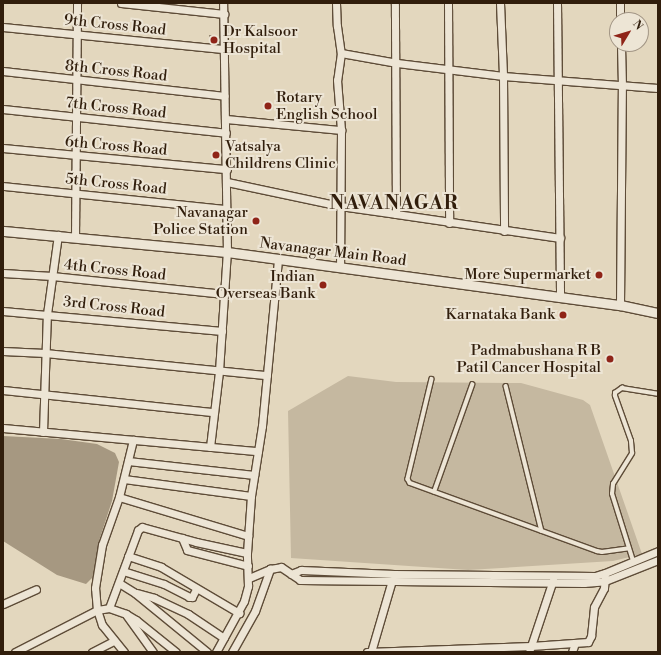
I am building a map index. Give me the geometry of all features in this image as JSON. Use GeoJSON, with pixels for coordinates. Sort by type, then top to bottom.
{"type":"FeatureCollection","features":[{"type":"Feature","properties":{"kind":"main road","name":"Navanagar Main Road"},"geometry":{"type":"LineString","coordinates":[[3,230],[227,252],[620,305],[658,313]]}},
{"type":"Feature","properties":{"kind":"street"},"geometry":{"type":"LineString","coordinates":[[75,237],[76,3]]}},
{"type":"Feature","properties":{"kind":"street"},"geometry":{"type":"LineString","coordinates":[[121,3],[224,14]]}},
{"type":"Feature","properties":{"kind":"street"},"geometry":{"type":"LineString","coordinates":[[210,447],[219,371],[227,252],[227,169],[223,3]]}},
{"type":"Feature","properties":{"kind":"street"},"geometry":{"type":"LineString","coordinates":[[336,3],[337,26],[341,53],[337,80],[341,130],[340,267]]}},
{"type":"Feature","properties":{"kind":"street"},"geometry":{"type":"LineString","coordinates":[[395,3],[397,63],[396,214]]}},
{"type":"Feature","properties":{"kind":"street"},"geometry":{"type":"LineString","coordinates":[[448,3],[447,68],[449,223]]}},
{"type":"Feature","properties":{"kind":"street"},"geometry":{"type":"LineString","coordinates":[[500,3],[504,76],[504,231]]}},
{"type":"Feature","properties":{"kind":"street"},"geometry":{"type":"LineString","coordinates":[[557,3],[560,298]]}},
{"type":"Feature","properties":{"kind":"street","name":"9th Cross Road"},"geometry":{"type":"LineString","coordinates":[[3,28],[225,49]]}},
{"type":"Feature","properties":{"kind":"street"},"geometry":{"type":"LineString","coordinates":[[620,305],[621,52]]}},
{"type":"Feature","properties":{"kind":"street"},"geometry":{"type":"LineString","coordinates":[[341,53],[397,63],[504,76],[658,88]]}},
{"type":"Feature","properties":{"kind":"street","name":"8th Cross Road"},"geometry":{"type":"LineString","coordinates":[[3,71],[225,96]]}},
{"type":"Feature","properties":{"kind":"street","name":"7th Cross Road"},"geometry":{"type":"LineString","coordinates":[[3,109],[226,133]]}},
{"type":"Feature","properties":{"kind":"street"},"geometry":{"type":"LineString","coordinates":[[226,119],[341,130]]}},
{"type":"Feature","properties":{"kind":"street","name":"6th Cross Road"},"geometry":{"type":"LineString","coordinates":[[3,148],[227,169]]}},
{"type":"Feature","properties":{"kind":"street"},"geometry":{"type":"LineString","coordinates":[[227,182],[340,206],[560,238]]}},
{"type":"Feature","properties":{"kind":"street","name":"5th Cross Road"},"geometry":{"type":"LineString","coordinates":[[3,186],[226,209]]}},
{"type":"Feature","properties":{"kind":"street"},"geometry":{"type":"LineString","coordinates":[[39,431],[42,313],[52,276],[58,235]]}},
{"type":"Feature","properties":{"kind":"street"},"geometry":{"type":"LineString","coordinates":[[216,652],[239,613],[244,601],[249,578],[247,554],[251,496],[267,375],[278,260]]}},
{"type":"Feature","properties":{"kind":"street","name":"4th Cross Road"},"geometry":{"type":"LineString","coordinates":[[3,273],[52,276],[224,294]]}},
{"type":"Feature","properties":{"kind":"street","name":"3rd Cross Road"},"geometry":{"type":"LineString","coordinates":[[3,311],[42,313],[222,331]]}},
{"type":"Feature","properties":{"kind":"street"},"geometry":{"type":"LineString","coordinates":[[3,351],[40,353],[267,375]]}},
{"type":"Feature","properties":{"kind":"street"},"geometry":{"type":"LineString","coordinates":[[3,390],[214,412]]}},
{"type":"Feature","properties":{"kind":"street"},"geometry":{"type":"LineString","coordinates":[[3,428],[258,450]]}},
{"type":"Feature","properties":{"kind":"street"},"geometry":{"type":"LineString","coordinates":[[124,652],[102,625],[97,610],[95,588],[102,545],[119,497],[133,440]]}},
{"type":"Feature","properties":{"kind":"street"},"geometry":{"type":"LineString","coordinates":[[128,461],[254,475]]}},
{"type":"Feature","properties":{"kind":"street"},"geometry":{"type":"LineString","coordinates":[[124,479],[251,496]]}},
{"type":"Feature","properties":{"kind":"street"},"geometry":{"type":"LineString","coordinates":[[119,497],[248,536]]}},
{"type":"Feature","properties":{"kind":"street"},"geometry":{"type":"LineString","coordinates":[[109,608],[138,530],[142,527],[247,554]]}},
{"type":"Feature","properties":{"kind":"street"},"geometry":{"type":"LineString","coordinates":[[182,538],[184,548],[187,550],[248,566]]}},
{"type":"Feature","properties":{"kind":"street"},"geometry":{"type":"LineString","coordinates":[[291,574],[301,570],[394,574],[595,576],[606,573],[643,556],[658,551]]}},
{"type":"Feature","properties":{"kind":"street"},"geometry":{"type":"LineString","coordinates":[[128,556],[162,567],[196,589],[239,613]]}},
{"type":"Feature","properties":{"kind":"street"},"geometry":{"type":"LineString","coordinates":[[643,556],[646,564]]}},
{"type":"Feature","properties":{"kind":"street"},"geometry":{"type":"LineString","coordinates":[[249,578],[270,569],[281,567],[300,580],[391,582],[605,582],[658,560]]}},
{"type":"Feature","properties":{"kind":"street"},"geometry":{"type":"LineString","coordinates":[[232,652],[255,611],[270,569]]}},
{"type":"Feature","properties":{"kind":"street"},"geometry":{"type":"LineString","coordinates":[[123,571],[164,584],[189,598],[192,597],[196,589]]}},
{"type":"Feature","properties":{"kind":"street"},"geometry":{"type":"LineString","coordinates":[[366,652],[530,649],[588,642],[590,640],[594,606],[605,582],[606,573]]}},
{"type":"Feature","properties":{"kind":"street"},"geometry":{"type":"LineString","coordinates":[[372,652],[394,574]]}},
{"type":"Feature","properties":{"kind":"street"},"geometry":{"type":"LineString","coordinates":[[530,649],[556,575]]}},
{"type":"Feature","properties":{"kind":"street"},"geometry":{"type":"LineString","coordinates":[[119,583],[135,593],[207,652]]}},
{"type":"Feature","properties":{"kind":"street"},"geometry":{"type":"LineString","coordinates":[[3,604],[36,589]]}},
{"type":"Feature","properties":{"kind":"street"},"geometry":{"type":"LineString","coordinates":[[135,593],[154,598],[188,614],[224,638]]}},
{"type":"Feature","properties":{"kind":"street"},"geometry":{"type":"LineString","coordinates":[[15,652],[97,610],[109,608],[126,614],[176,652]]}},
{"type":"Feature","properties":{"kind":"street"},"geometry":{"type":"LineString","coordinates":[[126,614],[154,652]]}},
{"type":"Feature","properties":{"kind":"street"},"geometry":{"type":"LineString","coordinates":[[92,652],[114,641]]}},
{"type":"Feature","properties":{"kind":"street"},"geometry":{"type":"LineString","coordinates":[[572,652],[575,643]]}},
{"type":"Feature","properties":{"kind":"lane"},"geometry":{"type":"LineString","coordinates":[[432,379],[408,481],[411,484],[600,552],[629,548]]}},
{"type":"Feature","properties":{"kind":"lane"},"geometry":{"type":"LineString","coordinates":[[434,492],[472,385]]}},
{"type":"Feature","properties":{"kind":"lane"},"geometry":{"type":"LineString","coordinates":[[506,386],[542,531]]}},
{"type":"Feature","properties":{"kind":"lane"},"geometry":{"type":"LineString","coordinates":[[633,561],[612,494],[613,484],[632,453],[631,441],[615,393],[622,388],[658,394]]}},
{"type":"Feature","properties":{"kind":"shaded area"},"geometry":{"type":"Polygon","coordinates":[[[348,376],[396,382],[521,383],[583,400],[590,405],[642,554],[613,561],[468,570],[291,558],[288,411],[348,376]]]}},
{"type":"Feature","properties":{"kind":"shaded area"},"geometry":{"type":"Polygon","coordinates":[[[3,436],[61,439],[97,444],[115,453],[119,462],[112,501],[99,541],[94,576],[86,584],[57,575],[3,541],[3,436]]]}},
{"type":"Feature","properties":{"kind":"building"},"geometry":{"type":"Polygon","coordinates":[[[209,35],[216,35],[217,43],[210,42],[209,35]]]}},
{"type":"Feature","properties":{"kind":"place","name":"Dr Kalsoor Hospital"},"geometry":{"type":"Point","coordinates":[214,40]}},
{"type":"Feature","properties":{"kind":"place","name":"Rotary English School"},"geometry":{"type":"Point","coordinates":[268,106]}},
{"type":"Feature","properties":{"kind":"place","name":"Vatsalya Childrens Clinic"},"geometry":{"type":"Point","coordinates":[216,155]}},
{"type":"Feature","properties":{"kind":"place","name":"Navanagar Police Station"},"geometry":{"type":"Point","coordinates":[256,221]}},
{"type":"Feature","properties":{"kind":"place","name":"More Supermarket"},"geometry":{"type":"Point","coordinates":[599,275]}},
{"type":"Feature","properties":{"kind":"place","name":"Indian Overseas Bank"},"geometry":{"type":"Point","coordinates":[323,285]}},
{"type":"Feature","properties":{"kind":"place","name":"Karnataka Bank"},"geometry":{"type":"Point","coordinates":[563,315]}},
{"type":"Feature","properties":{"kind":"place","name":"Padmabushana R B Patil Cancer Hospital"},"geometry":{"type":"Point","coordinates":[610,359]}},
{"type":"Feature","properties":{"kind":"district","name":"NAVANAGAR"},"geometry":{"type":"Point","coordinates":[394,204]}}]}
